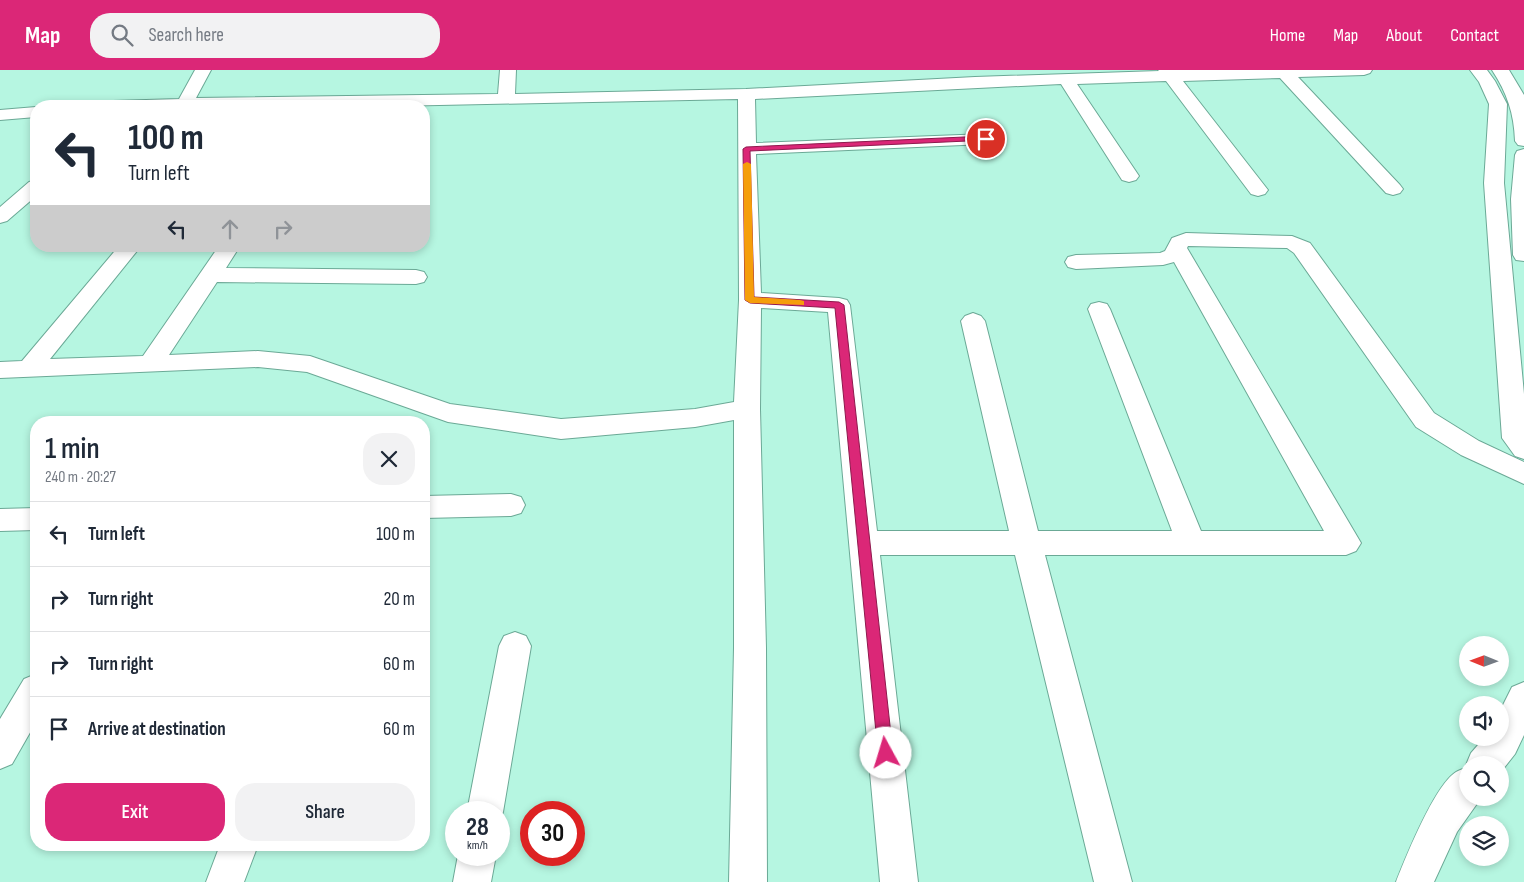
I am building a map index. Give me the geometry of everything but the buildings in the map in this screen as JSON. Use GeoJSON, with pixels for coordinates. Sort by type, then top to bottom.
{"type":"FeatureCollection","features":[{"type":"Feature","properties":{"kind":"street"},"geometry":{"type":"LineString","coordinates":[[188,100],[203,70]]}},
{"type":"Feature","properties":{"kind":"street"},"geometry":{"type":"LineString","coordinates":[[506,99],[508,70]]}},
{"type":"Feature","properties":{"kind":"street"},"geometry":{"type":"LineString","coordinates":[[430,100],[746,94],[972,76],[1066,79],[1168,73],[1364,70]]}},
{"type":"Feature","properties":{"kind":"street"},"geometry":{"type":"LineString","coordinates":[[1478,70],[1487,81],[1498,104],[1494,183],[1515,438],[1524,450]]}},
{"type":"Feature","properties":{"kind":"street"},"geometry":{"type":"LineString","coordinates":[[1500,70],[1508,79],[1523,116],[1524,141]]}},
{"type":"Feature","properties":{"kind":"street"},"geometry":{"type":"LineString","coordinates":[[1284,72],[1393,189]]}},
{"type":"Feature","properties":{"kind":"street"},"geometry":{"type":"LineString","coordinates":[[1168,73],[1258,190]]}},
{"type":"Feature","properties":{"kind":"street"},"geometry":{"type":"LineString","coordinates":[[1066,79],[1129,176]]}},
{"type":"Feature","properties":{"kind":"street"},"geometry":{"type":"LineString","coordinates":[[746,94],[750,300],[746,409],[750,648],[748,882]]}},
{"type":"Feature","properties":{"kind":"street"},"geometry":{"type":"LineString","coordinates":[[0,115],[30,112]]}},
{"type":"Feature","properties":{"kind":"street"},"geometry":{"type":"LineString","coordinates":[[746,149],[986,139]]}},
{"type":"Feature","properties":{"kind":"street"},"geometry":{"type":"LineString","coordinates":[[1524,155],[1521,199],[1524,254]]}},
{"type":"Feature","properties":{"kind":"street"},"geometry":{"type":"LineString","coordinates":[[0,217],[30,191]]}},
{"type":"Feature","properties":{"kind":"street"},"geometry":{"type":"LineString","coordinates":[[1076,262],[1163,259],[1174,255],[1180,242],[1186,239],[1278,240],[1292,242],[1302,248],[1425,420],[1470,448],[1524,474]]}},
{"type":"Feature","properties":{"kind":"street"},"geometry":{"type":"LineString","coordinates":[[864,543],[1346,543],[1177,249]]}},
{"type":"Feature","properties":{"kind":"street"},"geometry":{"type":"LineString","coordinates":[[29,369],[126,252]]}},
{"type":"Feature","properties":{"kind":"street"},"geometry":{"type":"LineString","coordinates":[[150,364],[226,252]]}},
{"type":"Feature","properties":{"kind":"street"},"geometry":{"type":"LineString","coordinates":[[211,275],[416,277]]}},
{"type":"Feature","properties":{"kind":"street"},"geometry":{"type":"LineString","coordinates":[[750,300],[839,305],[899,882]]}},
{"type":"Feature","properties":{"kind":"street"},"geometry":{"type":"LineString","coordinates":[[1099,309],[1191,543]]}},
{"type":"Feature","properties":{"kind":"street"},"geometry":{"type":"LineString","coordinates":[[973,321],[1027,544],[1113,882]]}},
{"type":"Feature","properties":{"kind":"street"},"geometry":{"type":"LineString","coordinates":[[0,370],[258,359],[310,364],[448,413],[561,429],[695,418],[746,409]]}},
{"type":"Feature","properties":{"kind":"street"},"geometry":{"type":"LineString","coordinates":[[430,507],[511,505]]}},
{"type":"Feature","properties":{"kind":"street"},"geometry":{"type":"LineString","coordinates":[[0,520],[30,519]]}},
{"type":"Feature","properties":{"kind":"street"},"geometry":{"type":"LineString","coordinates":[[487,801],[516,646]]}},
{"type":"Feature","properties":{"kind":"street"},"geometry":{"type":"LineString","coordinates":[[1491,756],[1503,742],[1524,698]]}},
{"type":"Feature","properties":{"kind":"street"},"geometry":{"type":"LineString","coordinates":[[0,752],[30,700]]}},
{"type":"Feature","properties":{"kind":"street"},"geometry":{"type":"LineString","coordinates":[[1415,882],[1427,851],[1459,794]]}},
{"type":"Feature","properties":{"kind":"street"},"geometry":{"type":"LineString","coordinates":[[226,882],[237,851]]}},
{"type":"Feature","properties":{"kind":"street"},"geometry":{"type":"LineString","coordinates":[[472,882],[475,866]]}},
{"type":"Feature","properties":{"kind":"slow traffic"},"geometry":{"type":"LineString","coordinates":[[747,164],[750,300],[800,303]]}},
{"type":"Feature","properties":{"kind":"route"},"geometry":{"type":"LineString","coordinates":[[886,753],[839,305],[750,300],[746,149],[986,139]]}}]}
